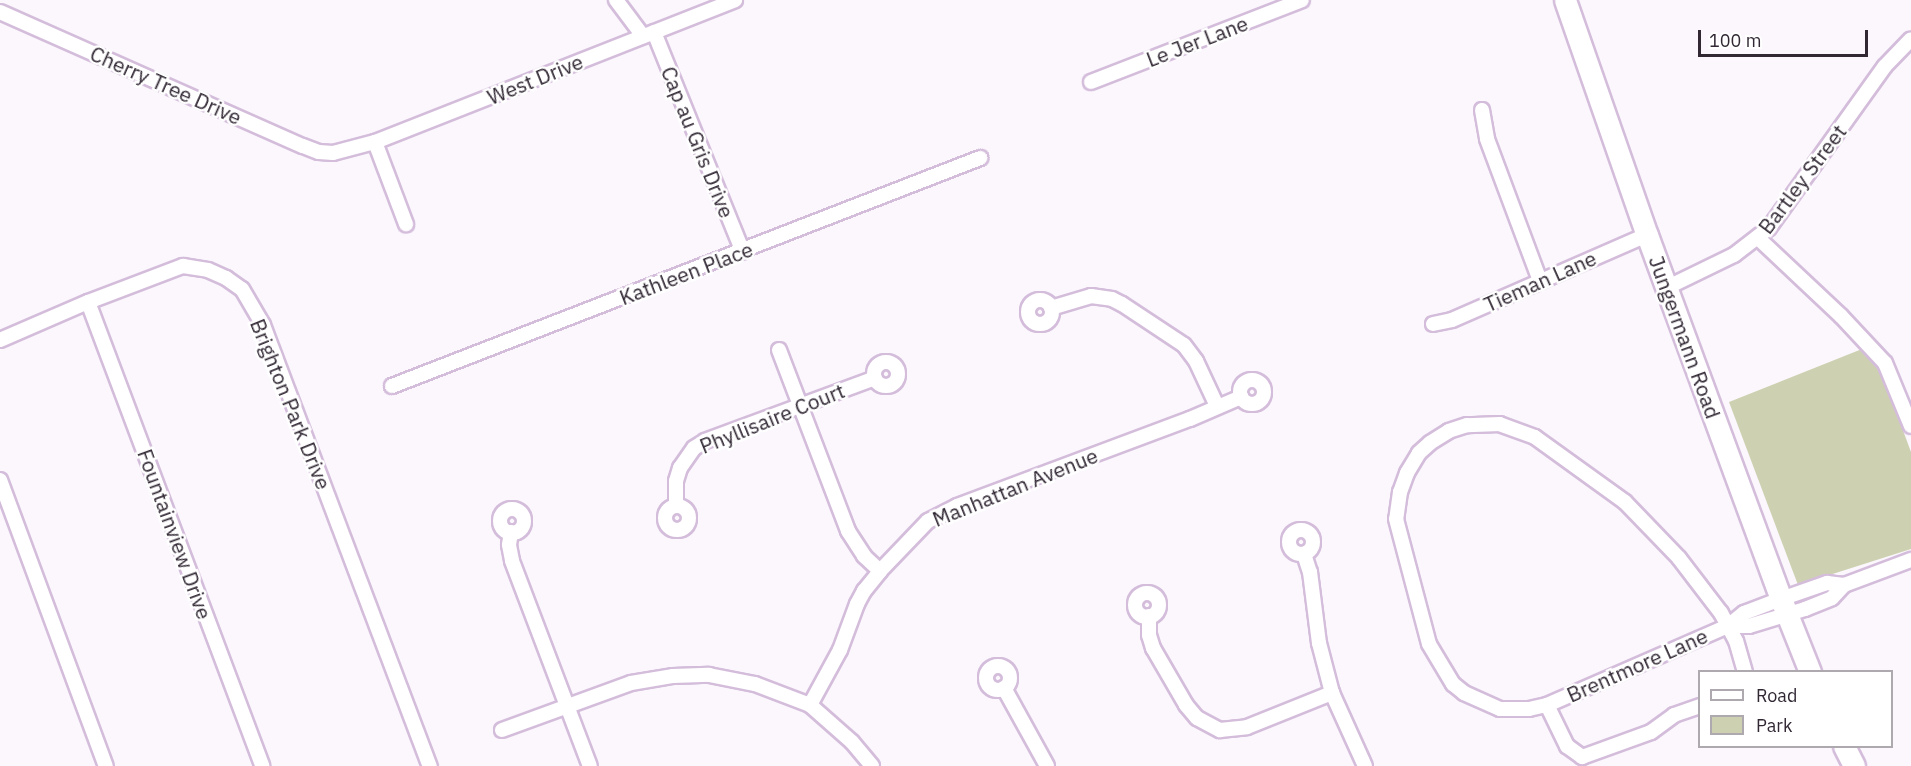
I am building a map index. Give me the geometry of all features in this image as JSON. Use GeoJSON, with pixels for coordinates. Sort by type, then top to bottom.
{"type":"FeatureCollection","features":[{"type":"Feature","properties":{"kind":"main road","name":"Jungermann Road"},"geometry":{"type":"LineString","coordinates":[[1565,0],[1666,288],[1809,670]]}},
{"type":"Feature","properties":{"kind":"main road"},"geometry":{"type":"LineString","coordinates":[[1845,748],[1854,766]]}},
{"type":"Feature","properties":{"kind":"street","name":"Cap au Gris Drive"},"geometry":{"type":"LineString","coordinates":[[616,0],[649,34],[743,252]]}},
{"type":"Feature","properties":{"kind":"street","name":"West Drive"},"geometry":{"type":"LineString","coordinates":[[333,153],[375,142],[735,0]]}},
{"type":"Feature","properties":{"kind":"street","name":"Le Jer Lane"},"geometry":{"type":"LineString","coordinates":[[1091,82],[1302,0]]}},
{"type":"Feature","properties":{"kind":"street","name":"Cherry Tree Drive"},"geometry":{"type":"LineString","coordinates":[[0,12],[319,152],[333,153]]}},
{"type":"Feature","properties":{"kind":"street","name":"Bartley Street"},"geometry":{"type":"LineString","coordinates":[[1666,288],[1734,255],[1758,238],[1811,171],[1885,66],[1911,39]]}},
{"type":"Feature","properties":{"kind":"street"},"geometry":{"type":"LineString","coordinates":[[1482,110],[1487,139],[1540,281]]}},
{"type":"Feature","properties":{"kind":"street"},"geometry":{"type":"LineString","coordinates":[[375,142],[406,224]]}},
{"type":"Feature","properties":{"kind":"street","name":"Kathleen Place"},"geometry":{"type":"LineString","coordinates":[[392,386],[743,252],[980,158]]}},
{"type":"Feature","properties":{"kind":"street","name":"Tieman Lane"},"geometry":{"type":"LineString","coordinates":[[1433,324],[1452,320],[1647,235]]}},
{"type":"Feature","properties":{"kind":"street"},"geometry":{"type":"LineString","coordinates":[[1758,238],[1879,355],[1891,373],[1911,426]]}},
{"type":"Feature","properties":{"kind":"street","name":"Brighton Park Drive"},"geometry":{"type":"LineString","coordinates":[[0,340],[88,302],[183,266],[208,270],[242,289],[263,325],[430,766]]}},
{"type":"Feature","properties":{"kind":"street"},"geometry":{"type":"LineString","coordinates":[[1051,308],[1090,296],[1112,299],[1122,304],[1184,345],[1196,361],[1217,406]]}},
{"type":"Feature","properties":{"kind":"street","name":"Fountainview Drive"},"geometry":{"type":"LineString","coordinates":[[88,302],[262,766]]}},
{"type":"Feature","properties":{"kind":"street"},"geometry":{"type":"LineString","coordinates":[[779,350],[848,531],[864,556],[880,571]]}},
{"type":"Feature","properties":{"kind":"street","name":"Phyllisaire Court"},"geometry":{"type":"LineString","coordinates":[[676,506],[678,475],[694,448],[801,404],[875,378]]}},
{"type":"Feature","properties":{"kind":"street","name":"Manhattan Avenue"},"geometry":{"type":"LineString","coordinates":[[810,705],[840,651],[857,604],[880,571],[917,530],[940,514],[1190,419],[1241,397]]}},
{"type":"Feature","properties":{"kind":"street","name":"Brentmore Lane"},"geometry":{"type":"LineString","coordinates":[[1745,670],[1744,661],[1728,626],[1707,593],[1654,531],[1624,502],[1535,437],[1516,428],[1485,423],[1449,431],[1419,453],[1407,473],[1397,508],[1399,536],[1429,644],[1445,674],[1464,693],[1500,708],[1529,709],[1547,705],[1728,626],[1744,613],[1784,606],[1827,583],[1844,585],[1911,560]]}},
{"type":"Feature","properties":{"kind":"street"},"geometry":{"type":"LineString","coordinates":[[0,480],[106,766]]}},
{"type":"Feature","properties":{"kind":"street"},"geometry":{"type":"LineString","coordinates":[[511,532],[508,545],[512,561],[590,766]]}},
{"type":"Feature","properties":{"kind":"street"},"geometry":{"type":"LineString","coordinates":[[1304,554],[1310,572],[1319,643],[1332,693],[1365,766]]}},
{"type":"Feature","properties":{"kind":"street"},"geometry":{"type":"LineString","coordinates":[[1149,616],[1149,635],[1153,648],[1186,705],[1197,718],[1220,730],[1247,727],[1332,693]]}},
{"type":"Feature","properties":{"kind":"street"},"geometry":{"type":"LineString","coordinates":[[502,730],[631,683],[692,675],[725,677],[755,684],[810,705],[852,742],[872,766]]}},
{"type":"Feature","properties":{"kind":"street"},"geometry":{"type":"LineString","coordinates":[[1004,688],[1047,766]]}},
{"type":"Feature","properties":{"kind":"street","name":"Brentmore Lane"},"geometry":{"type":"LineString","coordinates":[[1547,705],[1567,746],[1582,757],[1651,732],[1674,715],[1698,707]]}},
{"type":"Feature","properties":{"kind":"green space"},"geometry":{"type":"Polygon","coordinates":[[[1862,349],[1874,363],[1885,382],[1911,452],[1911,549],[1798,585],[1729,402],[1862,349]]]}}]}
